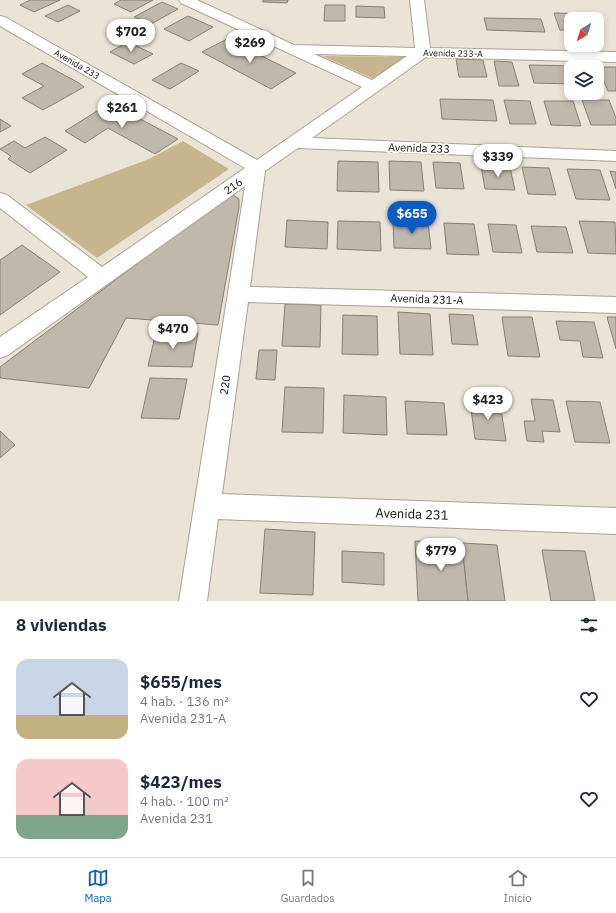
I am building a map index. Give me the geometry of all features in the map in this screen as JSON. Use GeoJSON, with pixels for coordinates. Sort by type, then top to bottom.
{"type":"FeatureCollection","features":[{"type":"Feature","properties":{"kind":"street","name":"Avenida 233-A"},"geometry":{"type":"LineString","coordinates":[[186,0],[374,87]]}},
{"type":"Feature","properties":{"kind":"street"},"geometry":{"type":"LineString","coordinates":[[417,0],[423,52]]}},
{"type":"Feature","properties":{"kind":"street","name":"Avenida 233"},"geometry":{"type":"LineString","coordinates":[[0,20],[257,168]]}},
{"type":"Feature","properties":{"kind":"street","name":"Avenida 233-A"},"geometry":{"type":"LineString","coordinates":[[291,49],[616,57]]}},
{"type":"Feature","properties":{"kind":"street","name":"216"},"geometry":{"type":"LineString","coordinates":[[0,349],[423,52]]}},
{"type":"Feature","properties":{"kind":"street","name":"Avenida 233"},"geometry":{"type":"LineString","coordinates":[[293,143],[616,156]]}},
{"type":"Feature","properties":{"kind":"street","name":"220"},"geometry":{"type":"LineString","coordinates":[[193,601],[257,168]]}},
{"type":"Feature","properties":{"kind":"street"},"geometry":{"type":"LineString","coordinates":[[0,199],[102,277]]}},
{"type":"Feature","properties":{"kind":"street","name":"Avenida 231-A"},"geometry":{"type":"LineString","coordinates":[[238,294],[616,305]]}},
{"type":"Feature","properties":{"kind":"street","name":"Avenida 231"},"geometry":{"type":"LineString","coordinates":[[207,506],[616,521]]}},
{"type":"Feature","properties":{"kind":"shaded area"},"geometry":{"type":"Polygon","coordinates":[[[322,56],[405,57],[374,79],[322,56]]]}},
{"type":"Feature","properties":{"kind":"shaded area"},"geometry":{"type":"Polygon","coordinates":[[[183,141],[229,169],[97,258],[26,205],[149,159],[183,141]]]}},
{"type":"Feature","properties":{"kind":"building"},"geometry":{"type":"Polygon","coordinates":[[[30,0],[60,0],[34,12],[20,5],[30,0]]]}},
{"type":"Feature","properties":{"kind":"building"},"geometry":{"type":"Polygon","coordinates":[[[121,0],[153,0],[131,12],[114,4],[121,0]]]}},
{"type":"Feature","properties":{"kind":"building"},"geometry":{"type":"Polygon","coordinates":[[[263,0],[288,0],[287,3],[263,2],[263,0]]]}},
{"type":"Feature","properties":{"kind":"building"},"geometry":{"type":"Polygon","coordinates":[[[162,2],[178,9],[151,24],[134,17],[162,2]]]}},
{"type":"Feature","properties":{"kind":"building"},"geometry":{"type":"Polygon","coordinates":[[[68,5],[80,11],[58,22],[45,16],[68,5]]]}},
{"type":"Feature","properties":{"kind":"building"},"geometry":{"type":"Polygon","coordinates":[[[325,5],[345,5],[345,21],[324,21],[325,5]]]}},
{"type":"Feature","properties":{"kind":"building"},"geometry":{"type":"Polygon","coordinates":[[[356,6],[384,7],[385,18],[356,17],[356,6]]]}},
{"type":"Feature","properties":{"kind":"building"},"geometry":{"type":"Polygon","coordinates":[[[554,13],[564,13],[564,30],[560,30],[554,13]]]}},
{"type":"Feature","properties":{"kind":"building"},"geometry":{"type":"Polygon","coordinates":[[[188,16],[213,27],[189,41],[164,29],[188,16]]]}},
{"type":"Feature","properties":{"kind":"building"},"geometry":{"type":"Polygon","coordinates":[[[484,18],[541,19],[545,32],[487,30],[484,18]]]}},
{"type":"Feature","properties":{"kind":"building"},"geometry":{"type":"Polygon","coordinates":[[[227,39],[296,73],[271,89],[202,52],[227,39]]]}},
{"type":"Feature","properties":{"kind":"building"},"geometry":{"type":"Polygon","coordinates":[[[128,42],[153,54],[134,64],[110,52],[128,42]]]}},
{"type":"Feature","properties":{"kind":"building"},"geometry":{"type":"Polygon","coordinates":[[[456,59],[483,60],[487,77],[459,77],[456,59]]]}},
{"type":"Feature","properties":{"kind":"building"},"geometry":{"type":"Polygon","coordinates":[[[494,61],[512,62],[519,86],[499,86],[494,61]]]}},
{"type":"Feature","properties":{"kind":"building"},"geometry":{"type":"Polygon","coordinates":[[[42,63],[84,87],[43,110],[22,98],[44,86],[22,74],[42,63]]]}},
{"type":"Feature","properties":{"kind":"building"},"geometry":{"type":"Polygon","coordinates":[[[181,63],[199,71],[170,89],[152,80],[181,63]]]}},
{"type":"Feature","properties":{"kind":"building"},"geometry":{"type":"Polygon","coordinates":[[[529,65],[564,66],[564,84],[534,83],[529,65]]]}},
{"type":"Feature","properties":{"kind":"building"},"geometry":{"type":"Polygon","coordinates":[[[604,67],[616,67],[616,91],[608,91],[604,81],[604,67]]]}},
{"type":"Feature","properties":{"kind":"building"},"geometry":{"type":"Polygon","coordinates":[[[440,99],[493,100],[497,121],[442,119],[440,99]]]}},
{"type":"Feature","properties":{"kind":"building"},"geometry":{"type":"Polygon","coordinates":[[[504,100],[530,101],[536,124],[510,124],[504,100]]]}},
{"type":"Feature","properties":{"kind":"building"},"geometry":{"type":"Polygon","coordinates":[[[582,100],[609,100],[616,118],[616,125],[591,125],[582,100]]]}},
{"type":"Feature","properties":{"kind":"building"},"geometry":{"type":"Polygon","coordinates":[[[544,101],[573,101],[581,126],[551,125],[544,101]]]}},
{"type":"Feature","properties":{"kind":"building"},"geometry":{"type":"Polygon","coordinates":[[[110,103],[178,139],[155,154],[108,128],[85,143],[65,131],[110,103]]]}},
{"type":"Feature","properties":{"kind":"building"},"geometry":{"type":"Polygon","coordinates":[[[0,119],[11,126],[0,132],[0,119]]]}},
{"type":"Feature","properties":{"kind":"building"},"geometry":{"type":"Polygon","coordinates":[[[45,137],[67,150],[30,173],[8,159],[11,156],[0,149],[14,141],[25,148],[45,137]]]}},
{"type":"Feature","properties":{"kind":"building"},"geometry":{"type":"Polygon","coordinates":[[[338,161],[378,162],[379,192],[337,191],[338,161]]]}},
{"type":"Feature","properties":{"kind":"building"},"geometry":{"type":"Polygon","coordinates":[[[389,161],[421,162],[424,191],[390,190],[389,161]]]}},
{"type":"Feature","properties":{"kind":"building"},"geometry":{"type":"Polygon","coordinates":[[[433,162],[460,163],[464,189],[436,188],[433,162]]]}},
{"type":"Feature","properties":{"kind":"building"},"geometry":{"type":"Polygon","coordinates":[[[481,166],[510,167],[515,190],[485,189],[481,166]]]}},
{"type":"Feature","properties":{"kind":"building"},"geometry":{"type":"Polygon","coordinates":[[[522,167],[549,168],[556,195],[528,194],[522,167]]]}},
{"type":"Feature","properties":{"kind":"building"},"geometry":{"type":"Polygon","coordinates":[[[567,169],[600,170],[610,200],[576,199],[567,169]]]}},
{"type":"Feature","properties":{"kind":"building"},"geometry":{"type":"Polygon","coordinates":[[[610,171],[616,172],[616,189],[610,171]]]}},
{"type":"Feature","properties":{"kind":"building"},"geometry":{"type":"Polygon","coordinates":[[[233,195],[239,199],[239,207],[218,325],[126,318],[89,388],[0,378],[0,367],[224,198],[233,195]]]}},
{"type":"Feature","properties":{"kind":"building"},"geometry":{"type":"Polygon","coordinates":[[[287,220],[328,222],[327,249],[285,247],[287,220]]]}},
{"type":"Feature","properties":{"kind":"building"},"geometry":{"type":"Polygon","coordinates":[[[393,220],[428,221],[431,249],[394,248],[393,220]]]}},
{"type":"Feature","properties":{"kind":"building"},"geometry":{"type":"Polygon","coordinates":[[[338,221],[380,222],[381,251],[337,249],[338,221]]]}},
{"type":"Feature","properties":{"kind":"building"},"geometry":{"type":"Polygon","coordinates":[[[579,221],[615,222],[616,254],[588,253],[579,221]]]}},
{"type":"Feature","properties":{"kind":"building"},"geometry":{"type":"Polygon","coordinates":[[[444,223],[474,224],[479,255],[447,254],[444,223]]]}},
{"type":"Feature","properties":{"kind":"building"},"geometry":{"type":"Polygon","coordinates":[[[488,224],[516,225],[522,253],[493,252],[488,224]]]}},
{"type":"Feature","properties":{"kind":"building"},"geometry":{"type":"Polygon","coordinates":[[[531,226],[566,227],[573,253],[537,252],[531,226]]]}},
{"type":"Feature","properties":{"kind":"building"},"geometry":{"type":"Polygon","coordinates":[[[22,245],[60,272],[0,315],[0,260],[22,245]]]}},
{"type":"Feature","properties":{"kind":"building"},"geometry":{"type":"Polygon","coordinates":[[[285,304],[321,305],[320,347],[282,346],[285,304]]]}},
{"type":"Feature","properties":{"kind":"building"},"geometry":{"type":"Polygon","coordinates":[[[398,312],[430,314],[433,355],[400,354],[398,312]]]}},
{"type":"Feature","properties":{"kind":"building"},"geometry":{"type":"Polygon","coordinates":[[[449,314],[473,315],[478,345],[452,344],[449,314]]]}},
{"type":"Feature","properties":{"kind":"building"},"geometry":{"type":"Polygon","coordinates":[[[343,315],[377,316],[378,355],[342,354],[343,315]]]}},
{"type":"Feature","properties":{"kind":"building"},"geometry":{"type":"Polygon","coordinates":[[[502,317],[532,317],[540,357],[508,356],[502,317]]]}},
{"type":"Feature","properties":{"kind":"building"},"geometry":{"type":"Polygon","coordinates":[[[607,317],[616,317],[616,349],[607,317]]]}},
{"type":"Feature","properties":{"kind":"building"},"geometry":{"type":"Polygon","coordinates":[[[556,321],[594,322],[603,358],[583,357],[580,341],[560,340],[556,321]]]}},
{"type":"Feature","properties":{"kind":"building"},"geometry":{"type":"Polygon","coordinates":[[[156,332],[198,333],[192,367],[148,366],[156,332]]]}},
{"type":"Feature","properties":{"kind":"building"},"geometry":{"type":"Polygon","coordinates":[[[259,350],[277,350],[275,380],[256,379],[259,350]]]}},
{"type":"Feature","properties":{"kind":"building"},"geometry":{"type":"Polygon","coordinates":[[[150,378],[187,379],[179,419],[141,418],[150,378]]]}},
{"type":"Feature","properties":{"kind":"building"},"geometry":{"type":"Polygon","coordinates":[[[285,387],[324,388],[323,433],[282,432],[285,387]]]}},
{"type":"Feature","properties":{"kind":"building"},"geometry":{"type":"Polygon","coordinates":[[[344,395],[386,397],[387,435],[343,433],[344,395]]]}},
{"type":"Feature","properties":{"kind":"building"},"geometry":{"type":"Polygon","coordinates":[[[531,399],[553,400],[560,432],[542,431],[544,442],[527,441],[524,421],[535,421],[531,399]]]}},
{"type":"Feature","properties":{"kind":"building"},"geometry":{"type":"Polygon","coordinates":[[[405,401],[444,403],[447,435],[407,434],[405,401]]]}},
{"type":"Feature","properties":{"kind":"building"},"geometry":{"type":"Polygon","coordinates":[[[470,401],[500,403],[506,441],[475,439],[470,401]]]}},
{"type":"Feature","properties":{"kind":"building"},"geometry":{"type":"Polygon","coordinates":[[[566,401],[600,402],[610,443],[575,442],[566,401]]]}},
{"type":"Feature","properties":{"kind":"building"},"geometry":{"type":"Polygon","coordinates":[[[0,431],[15,445],[0,458],[0,431]]]}},
{"type":"Feature","properties":{"kind":"building"},"geometry":{"type":"Polygon","coordinates":[[[265,529],[315,532],[313,595],[260,593],[265,529]]]}},
{"type":"Feature","properties":{"kind":"building"},"geometry":{"type":"Polygon","coordinates":[[[415,541],[462,543],[468,601],[418,601],[415,541]]]}},
{"type":"Feature","properties":{"kind":"building"},"geometry":{"type":"Polygon","coordinates":[[[462,543],[497,545],[505,601],[468,601],[462,543]]]}},
{"type":"Feature","properties":{"kind":"building"},"geometry":{"type":"Polygon","coordinates":[[[542,550],[585,551],[595,601],[551,601],[542,550]]]}},
{"type":"Feature","properties":{"kind":"building"},"geometry":{"type":"Polygon","coordinates":[[[342,551],[384,553],[384,585],[342,582],[342,551]]]}}]}
